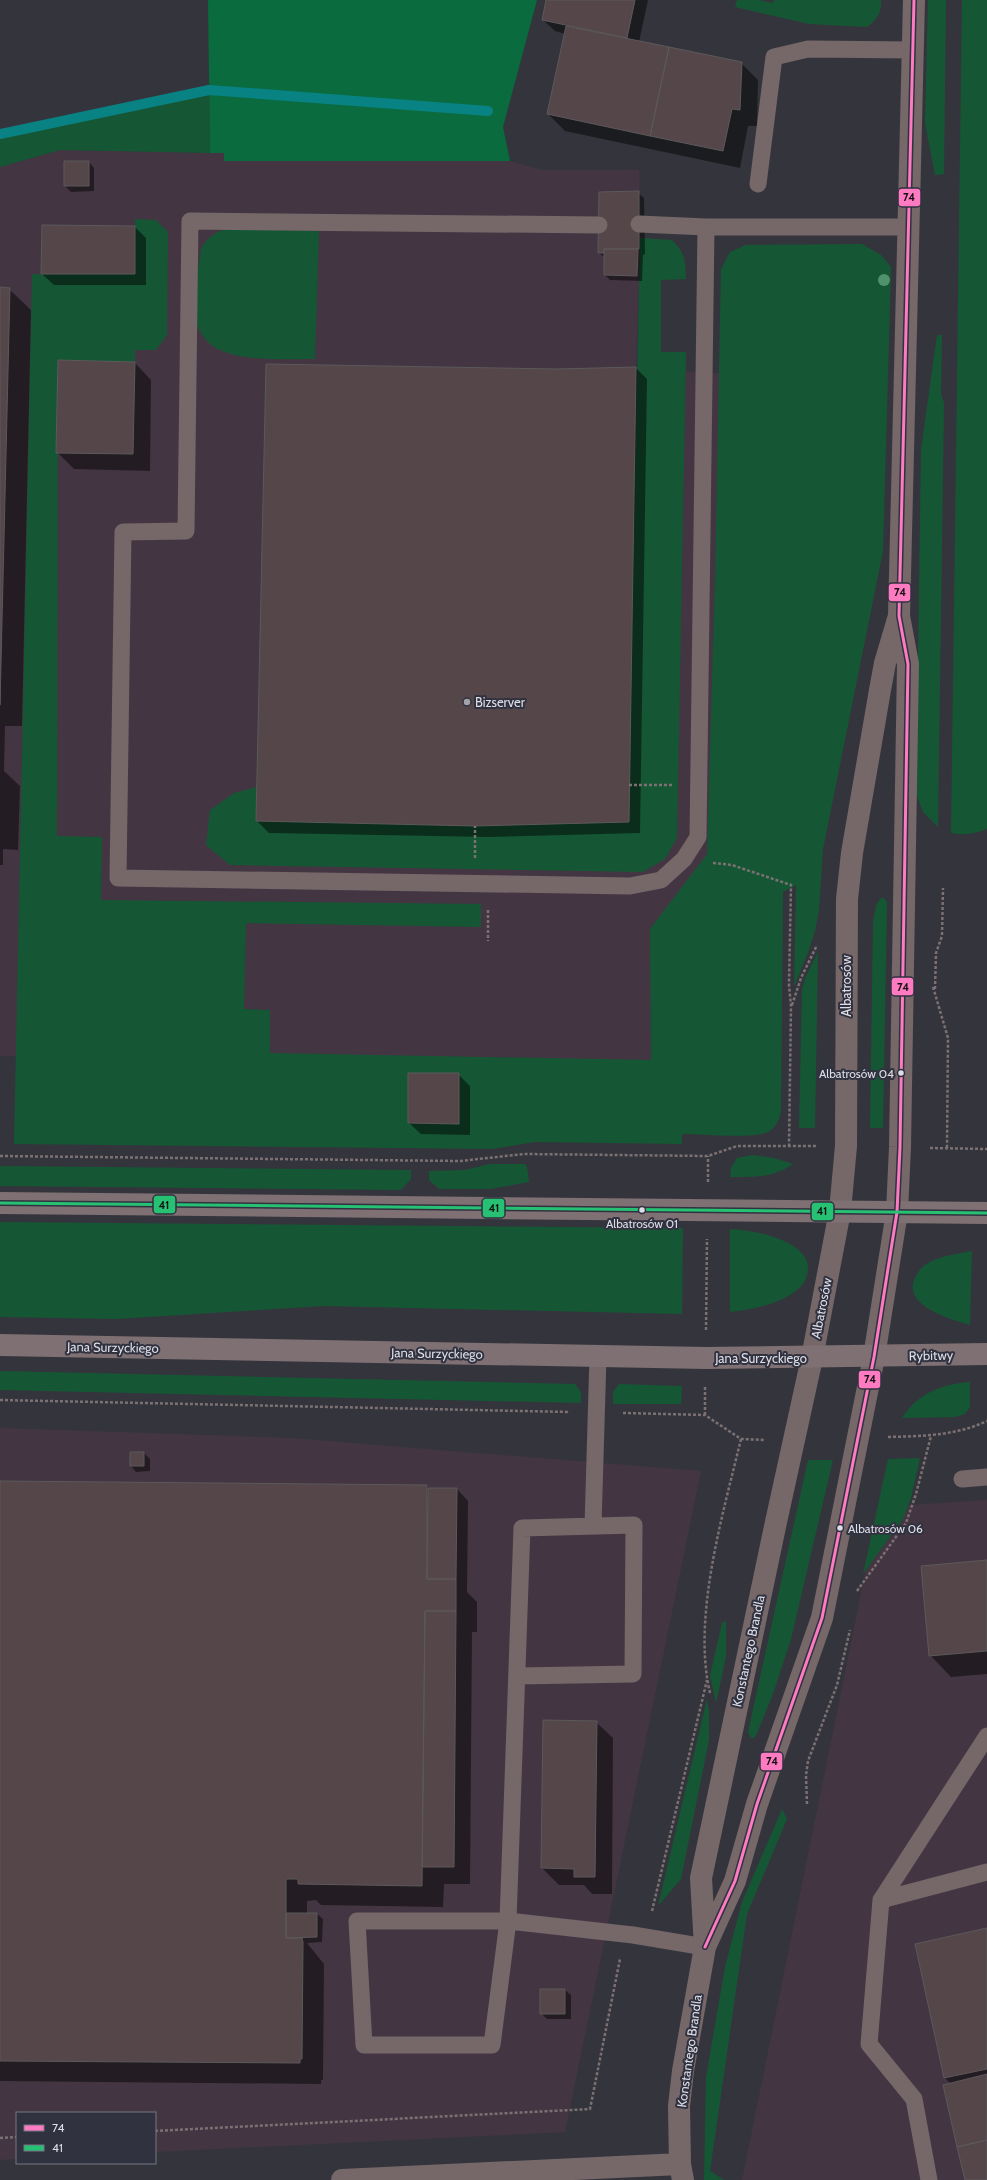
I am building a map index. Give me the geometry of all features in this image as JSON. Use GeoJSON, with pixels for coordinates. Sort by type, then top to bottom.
{"type":"FeatureCollection","features":[{"type":"Feature","properties":{"kind":"main road"},"geometry":{"type":"LineString","coordinates":[[0,1204],[987,1213]]}},
{"type":"Feature","properties":{"kind":"main road","name":"Jana Surzyckiego"},"geometry":{"type":"LineString","coordinates":[[0,1345],[598,1356],[812,1358],[874,1357]]}},
{"type":"Feature","properties":{"kind":"main road","name":"Rybitwy"},"geometry":{"type":"LineString","coordinates":[[874,1357],[987,1354]]}},
{"type":"Feature","properties":{"kind":"street","name":"Albatrosów"},"geometry":{"type":"LineString","coordinates":[[874,1357],[897,1212],[901,1139],[908,664],[899,616],[914,0]]}},
{"type":"Feature","properties":{"kind":"street","name":"Albatrosów"},"geometry":{"type":"LineString","coordinates":[[812,1358],[840,1211],[846,1146],[847,899],[852,852],[883,677],[899,616]]}},
{"type":"Feature","properties":{"kind":"street","name":"Konstantego Brandla"},"geometry":{"type":"LineString","coordinates":[[705,1947],[735,1881],[757,1804],[822,1618],[874,1357]]}},
{"type":"Feature","properties":{"kind":"street","name":"Konstantego Brandla"},"geometry":{"type":"LineString","coordinates":[[681,2172],[681,2089],[705,1947],[701,1878],[812,1358]]}},
{"type":"Feature","properties":{"kind":"street"},"geometry":{"type":"LineString","coordinates":[[342,2180],[681,2172]]}},
{"type":"Feature","properties":{"kind":"lane"},"geometry":{"type":"LineString","coordinates":[[758,184],[774,57],[808,49],[913,50]]}},
{"type":"Feature","properties":{"kind":"lane"},"geometry":{"type":"LineString","coordinates":[[599,224],[190,221],[186,531],[123,532],[118,878],[630,886],[661,880],[684,859],[698,837],[706,227]]}},
{"type":"Feature","properties":{"kind":"lane"},"geometry":{"type":"LineString","coordinates":[[639,224],[706,227],[909,227]]}},
{"type":"Feature","properties":{"kind":"lane"},"geometry":{"type":"LineString","coordinates":[[593,1526],[598,1356]]}},
{"type":"Feature","properties":{"kind":"lane"},"geometry":{"type":"LineString","coordinates":[[962,1479],[987,1477]]}},
{"type":"Feature","properties":{"kind":"lane"},"geometry":{"type":"LineString","coordinates":[[516,1676],[632,1674],[634,1525],[522,1528],[516,1676],[508,1921],[492,2045],[364,2045],[357,1921],[508,1921],[633,1935],[705,1947]]}},
{"type":"Feature","properties":{"kind":"lane"},"geometry":{"type":"LineString","coordinates":[[929,2180],[914,2099],[869,2044],[881,1900],[987,1736]]}},
{"type":"Feature","properties":{"kind":"lane"},"geometry":{"type":"LineString","coordinates":[[881,1900],[987,1872]]}},
{"type":"Feature","properties":{"kind":"path"},"geometry":{"type":"LineString","coordinates":[[629,785],[699,784]]}},
{"type":"Feature","properties":{"kind":"path"},"geometry":{"type":"LineString","coordinates":[[475,883],[476,826]]}},
{"type":"Feature","properties":{"kind":"path"},"geometry":{"type":"LineString","coordinates":[[684,859],[732,865],[791,885],[788,985],[791,1006],[789,1145]]}},
{"type":"Feature","properties":{"kind":"path"},"geometry":{"type":"LineString","coordinates":[[943,888],[942,936],[936,952],[935,991],[948,1038],[947,1148]]}},
{"type":"Feature","properties":{"kind":"path"},"geometry":{"type":"LineString","coordinates":[[0,1156],[452,1160],[524,1154],[708,1156],[737,1146],[810,1146]]}},
{"type":"Feature","properties":{"kind":"path"},"geometry":{"type":"LineString","coordinates":[[932,1148],[987,1149]]}},
{"type":"Feature","properties":{"kind":"path"},"geometry":{"type":"LineString","coordinates":[[708,1156],[708,1177]]}},
{"type":"Feature","properties":{"kind":"path"},"geometry":{"type":"LineString","coordinates":[[706,1314],[707,1236]]}},
{"type":"Feature","properties":{"kind":"path"},"geometry":{"type":"LineString","coordinates":[[705,1386],[705,1415]]}},
{"type":"Feature","properties":{"kind":"path"},"geometry":{"type":"LineString","coordinates":[[0,1400],[572,1412]]}},
{"type":"Feature","properties":{"kind":"path"},"geometry":{"type":"LineString","coordinates":[[620,1413],[705,1415],[741,1439],[757,1440]]}},
{"type":"Feature","properties":{"kind":"path"},"geometry":{"type":"LineString","coordinates":[[894,1437],[931,1436],[968,1430],[987,1421]]}},
{"type":"Feature","properties":{"kind":"path"},"geometry":{"type":"LineString","coordinates":[[822,1618],[859,1590],[899,1534],[912,1510],[931,1436]]}},
{"type":"Feature","properties":{"kind":"path"},"geometry":{"type":"LineString","coordinates":[[706,1680],[705,1613],[723,1517],[741,1439]]}},
{"type":"Feature","properties":{"kind":"path"},"geometry":{"type":"LineString","coordinates":[[858,1597],[859,1590]]}},
{"type":"Feature","properties":{"kind":"path"},"geometry":{"type":"LineString","coordinates":[[807,1804],[806,1775],[808,1761],[837,1685],[851,1625]]}},
{"type":"Feature","properties":{"kind":"path"},"geometry":{"type":"LineString","coordinates":[[0,2138],[16,2138]]}},
{"type":"Feature","properties":{"kind":"shaded area"},"geometry":{"type":"Polygon","coordinates":[[[60,150],[225,153],[224,161],[510,161],[542,170],[639,170],[641,224],[636,367],[704,373],[738,373],[732,865],[656,1067],[0,1056],[0,167],[60,150]]]}},
{"type":"Feature","properties":{"kind":"shaded area"},"geometry":{"type":"Polygon","coordinates":[[[0,1428],[291,1438],[701,1471],[565,2132],[156,2152],[156,2112],[16,2112],[16,2159],[0,2160],[0,1428]]]}},
{"type":"Feature","properties":{"kind":"shaded area"},"geometry":{"type":"Polygon","coordinates":[[[880,1500],[910,1505],[987,1500],[987,2180],[742,2180],[880,1500]]]}},
{"type":"Feature","properties":{"kind":"green space"},"geometry":{"type":"Polygon","coordinates":[[[208,0],[537,0],[503,127],[510,161],[224,161],[224,153],[210,153],[208,0]]]}},
{"type":"Feature","properties":{"kind":"green space"},"geometry":{"type":"Polygon","coordinates":[[[737,0],[759,0],[773,3],[774,0],[881,0],[881,8],[874,22],[867,27],[809,24],[735,7],[737,0]]]}},
{"type":"Feature","properties":{"kind":"green space"},"geometry":{"type":"Polygon","coordinates":[[[928,0],[946,0],[944,174],[935,175],[925,123],[928,0]]]}},
{"type":"Feature","properties":{"kind":"green space"},"geometry":{"type":"Polygon","coordinates":[[[962,0],[987,0],[987,829],[965,834],[951,833],[962,0]]]}},
{"type":"Feature","properties":{"kind":"green space"},"geometry":{"type":"Polygon","coordinates":[[[209,90],[210,153],[60,150],[0,167],[0,134],[209,90]]]}},
{"type":"Feature","properties":{"kind":"green space"},"geometry":{"type":"Polygon","coordinates":[[[135,219],[156,220],[168,232],[167,335],[156,350],[135,350],[135,362],[58,361],[57,836],[102,837],[101,900],[481,904],[481,927],[246,923],[244,1009],[270,1010],[270,1053],[651,1060],[650,929],[707,854],[715,580],[721,269],[730,252],[746,245],[862,244],[881,255],[891,267],[883,551],[823,849],[819,910],[815,931],[794,987],[796,885],[783,892],[781,1112],[777,1124],[771,1130],[761,1134],[751,1135],[727,1136],[682,1134],[682,1144],[534,1142],[493,1149],[14,1144],[32,274],[135,274],[135,219]]]}},
{"type":"Feature","properties":{"kind":"green space"},"geometry":{"type":"Polygon","coordinates":[[[225,229],[319,231],[315,359],[265,359],[240,356],[218,349],[208,342],[202,335],[196,318],[196,298],[202,247],[209,238],[225,229]]]}},
{"type":"Feature","properties":{"kind":"green space"},"geometry":{"type":"Polygon","coordinates":[[[640,238],[672,240],[680,249],[684,258],[686,279],[661,280],[661,352],[686,352],[677,838],[665,859],[643,872],[230,865],[206,845],[210,810],[234,793],[257,787],[256,821],[475,826],[628,822],[640,238]]]}},
{"type":"Feature","properties":{"kind":"green space"},"geometry":{"type":"Polygon","coordinates":[[[937,335],[942,335],[941,394],[944,403],[938,827],[923,812],[916,794],[921,450],[937,335]]]}},
{"type":"Feature","properties":{"kind":"green space"},"geometry":{"type":"Polygon","coordinates":[[[881,898],[884,898],[887,902],[883,1128],[870,1128],[873,922],[876,905],[881,898]]]}},
{"type":"Feature","properties":{"kind":"green space"},"geometry":{"type":"Polygon","coordinates":[[[818,952],[815,1128],[799,1128],[802,989],[806,976],[818,952]]]}},
{"type":"Feature","properties":{"kind":"green space"},"geometry":{"type":"Polygon","coordinates":[[[752,1155],[774,1158],[793,1164],[786,1169],[763,1176],[730,1177],[731,1168],[737,1158],[752,1155]]]}},
{"type":"Feature","properties":{"kind":"green space"},"geometry":{"type":"Polygon","coordinates":[[[490,1164],[525,1164],[527,1167],[529,1182],[490,1189],[439,1189],[429,1180],[429,1171],[465,1170],[490,1164]]]}},
{"type":"Feature","properties":{"kind":"green space"},"geometry":{"type":"Polygon","coordinates":[[[0,1166],[411,1170],[411,1179],[401,1190],[0,1186],[0,1166]]]}},
{"type":"Feature","properties":{"kind":"green space"},"geometry":{"type":"Polygon","coordinates":[[[0,1222],[683,1228],[682,1314],[323,1306],[116,1319],[0,1317],[0,1222]]]}},
{"type":"Feature","properties":{"kind":"green space"},"geometry":{"type":"Polygon","coordinates":[[[730,1229],[764,1234],[788,1243],[798,1249],[805,1257],[808,1266],[808,1272],[803,1284],[786,1297],[768,1305],[730,1312],[730,1229]]]}},
{"type":"Feature","properties":{"kind":"green space"},"geometry":{"type":"Polygon","coordinates":[[[972,1251],[970,1325],[933,1312],[924,1306],[913,1292],[913,1283],[919,1271],[935,1259],[972,1251]]]}},
{"type":"Feature","properties":{"kind":"green space"},"geometry":{"type":"Polygon","coordinates":[[[0,1371],[575,1384],[581,1392],[581,1403],[0,1390],[0,1371]]]}},
{"type":"Feature","properties":{"kind":"green space"},"geometry":{"type":"Polygon","coordinates":[[[970,1382],[970,1407],[965,1414],[955,1417],[902,1418],[915,1402],[932,1391],[950,1385],[970,1382]]]}},
{"type":"Feature","properties":{"kind":"green space"},"geometry":{"type":"Polygon","coordinates":[[[619,1384],[682,1386],[681,1404],[613,1404],[613,1392],[619,1384]]]}},
{"type":"Feature","properties":{"kind":"green space"},"geometry":{"type":"Polygon","coordinates":[[[920,1458],[911,1498],[903,1519],[863,1574],[888,1459],[920,1458]]]}},
{"type":"Feature","properties":{"kind":"green space"},"geometry":{"type":"Polygon","coordinates":[[[808,1460],[833,1460],[791,1639],[773,1694],[757,1733],[754,1738],[751,1738],[748,1732],[808,1460]]]}},
{"type":"Feature","properties":{"kind":"green space"},"geometry":{"type":"Polygon","coordinates":[[[726,1621],[726,1656],[716,1703],[710,1676],[722,1623],[726,1621]]]}},
{"type":"Feature","properties":{"kind":"green space"},"geometry":{"type":"Polygon","coordinates":[[[707,1699],[709,1712],[709,1740],[681,1879],[658,1906],[707,1699]]]}},
{"type":"Feature","properties":{"kind":"green space"},"geometry":{"type":"Polygon","coordinates":[[[782,1809],[787,1819],[747,1914],[710,2171],[724,2180],[704,2180],[706,2077],[725,1967],[742,1902],[782,1809]]]}},
{"type":"Feature","properties":{"kind":"building"},"geometry":{"type":"Polygon","coordinates":[[[546,0],[635,0],[627,38],[542,20],[546,0]]]}},
{"type":"Feature","properties":{"kind":"building"},"geometry":{"type":"Polygon","coordinates":[[[566,26],[669,47],[650,136],[547,114],[566,26]]]}},
{"type":"Feature","properties":{"kind":"building"},"geometry":{"type":"Polygon","coordinates":[[[669,47],[742,62],[740,110],[732,109],[723,151],[650,136],[669,47]]]}},
{"type":"Feature","properties":{"kind":"building"},"geometry":{"type":"Polygon","coordinates":[[[64,161],[89,161],[89,186],[64,186],[64,161]]]}},
{"type":"Feature","properties":{"kind":"building"},"geometry":{"type":"Polygon","coordinates":[[[639,191],[639,249],[604,249],[604,253],[598,253],[599,192],[639,191]]]}},
{"type":"Feature","properties":{"kind":"building"},"geometry":{"type":"Polygon","coordinates":[[[42,225],[135,226],[135,274],[41,274],[42,225]]]}},
{"type":"Feature","properties":{"kind":"building"},"geometry":{"type":"Polygon","coordinates":[[[604,249],[638,249],[637,276],[604,275],[604,249]]]}},
{"type":"Feature","properties":{"kind":"building"},"geometry":{"type":"Polygon","coordinates":[[[0,287],[10,288],[0,705],[0,287]]]}},
{"type":"Feature","properties":{"kind":"building"},"geometry":{"type":"Polygon","coordinates":[[[58,360],[135,362],[133,454],[56,453],[58,360]]]}},
{"type":"Feature","properties":{"kind":"building"},"geometry":{"type":"Polygon","coordinates":[[[266,364],[557,369],[636,367],[629,822],[475,826],[256,821],[266,364]]]}},
{"type":"Feature","properties":{"kind":"building"},"geometry":{"type":"Polygon","coordinates":[[[408,1073],[459,1073],[459,1124],[408,1123],[408,1073]]]}},
{"type":"Feature","properties":{"kind":"building"},"geometry":{"type":"Polygon","coordinates":[[[130,1452],[144,1452],[144,1466],[130,1466],[130,1452]]]}},
{"type":"Feature","properties":{"kind":"building"},"geometry":{"type":"Polygon","coordinates":[[[0,1481],[427,1485],[427,1579],[456,1579],[456,1611],[425,1611],[422,1886],[298,1884],[298,1879],[286,1879],[286,1938],[302,1938],[303,1942],[302,2059],[300,2059],[300,2063],[0,2061],[0,1481]]]}},
{"type":"Feature","properties":{"kind":"building"},"geometry":{"type":"Polygon","coordinates":[[[428,1488],[457,1488],[456,1579],[427,1579],[428,1488]]]}},
{"type":"Feature","properties":{"kind":"building"},"geometry":{"type":"Polygon","coordinates":[[[987,1560],[987,1651],[929,1656],[921,1566],[987,1560]]]}},
{"type":"Feature","properties":{"kind":"building"},"geometry":{"type":"Polygon","coordinates":[[[425,1611],[456,1611],[454,1867],[422,1867],[425,1611]]]}},
{"type":"Feature","properties":{"kind":"building"},"geometry":{"type":"Polygon","coordinates":[[[543,1720],[597,1721],[595,1877],[574,1877],[574,1869],[541,1868],[543,1720]]]}},
{"type":"Feature","properties":{"kind":"building"},"geometry":{"type":"Polygon","coordinates":[[[286,1913],[317,1913],[317,1937],[286,1938],[286,1913]]]}},
{"type":"Feature","properties":{"kind":"building"},"geometry":{"type":"Polygon","coordinates":[[[987,1928],[987,2069],[944,2078],[915,1944],[987,1928]]]}},
{"type":"Feature","properties":{"kind":"building"},"geometry":{"type":"Polygon","coordinates":[[[540,1989],[565,1989],[565,2014],[540,2014],[540,1989]]]}},
{"type":"Feature","properties":{"kind":"building"},"geometry":{"type":"Polygon","coordinates":[[[987,2074],[987,2140],[957,2147],[943,2085],[987,2074]]]}},
{"type":"Feature","properties":{"kind":"building"},"geometry":{"type":"Polygon","coordinates":[[[987,2140],[987,2180],[965,2180],[957,2147],[987,2140]]]}},
{"type":"Feature","properties":{"kind":"waterway"},"geometry":{"type":"LineString","coordinates":[[0,134],[209,90],[488,111]]}},
{"type":"Feature","properties":{"kind":"transit line","name":"74"},"geometry":{"type":"LineString","coordinates":[[705,1947],[735,1881],[757,1804],[822,1618],[874,1357],[897,1212],[900,1147],[908,664],[899,616],[914,0]]}},
{"type":"Feature","properties":{"kind":"transit line","name":"41"},"geometry":{"type":"LineString","coordinates":[[0,1203],[987,1213]]}},
{"type":"Feature","properties":{"kind":"place","name":"Bizserver"},"geometry":{"type":"Point","coordinates":[467,702]}},
{"type":"Feature","properties":{"kind":"place","name":"Albatrosów 04"},"geometry":{"type":"Point","coordinates":[901,1073]}},
{"type":"Feature","properties":{"kind":"place","name":"Albatrosów 01"},"geometry":{"type":"Point","coordinates":[642,1210]}},
{"type":"Feature","properties":{"kind":"place","name":"Albatrosów 06"},"geometry":{"type":"Point","coordinates":[840,1528]}}]}
